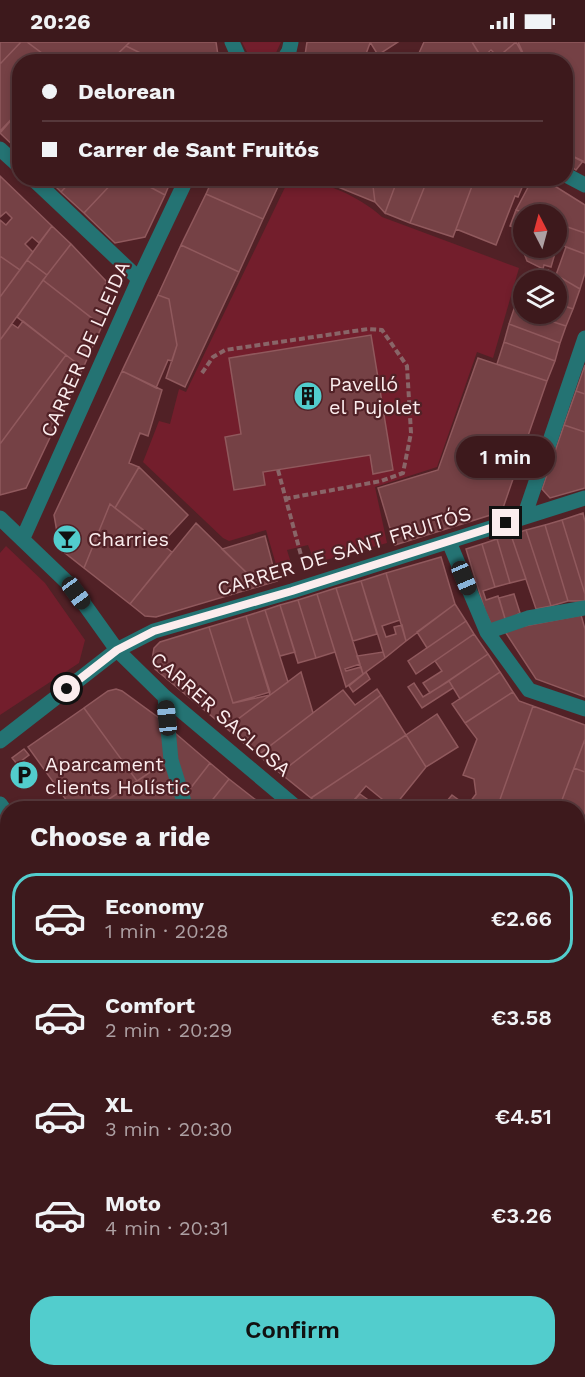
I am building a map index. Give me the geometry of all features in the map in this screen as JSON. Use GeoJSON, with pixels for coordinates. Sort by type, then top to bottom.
{"type":"FeatureCollection","features":[{"type":"Feature","properties":{"kind":"street"},"geometry":{"type":"LineString","coordinates":[[0,149],[12,160]]}},
{"type":"Feature","properties":{"kind":"street"},"geometry":{"type":"LineString","coordinates":[[40,186],[139,279]]}},
{"type":"Feature","properties":{"kind":"street","name":"CARRER DE LLEIDA"},"geometry":{"type":"LineString","coordinates":[[23,538],[183,186]]}},
{"type":"Feature","properties":{"kind":"street"},"geometry":{"type":"LineString","coordinates":[[524,517],[585,338]]}},
{"type":"Feature","properties":{"kind":"street","name":"CARRER DE SANT FRUITÓS"},"geometry":{"type":"LineString","coordinates":[[0,741],[117,650],[154,631],[310,585],[585,498]]}},
{"type":"Feature","properties":{"kind":"street","name":"CARRER SACLOSA"},"geometry":{"type":"LineString","coordinates":[[0,518],[72,588],[117,650],[165,697],[289,801]]}},
{"type":"Feature","properties":{"kind":"street"},"geometry":{"type":"LineString","coordinates":[[449,542],[487,632],[529,690],[585,710]]}},
{"type":"Feature","properties":{"kind":"street"},"geometry":{"type":"LineString","coordinates":[[487,632],[528,618],[585,608]]}},
{"type":"Feature","properties":{"kind":"street"},"geometry":{"type":"LineString","coordinates":[[165,697],[171,760],[184,801]]}},
{"type":"Feature","properties":{"kind":"path"},"geometry":{"type":"LineString","coordinates":[[202,373],[213,357],[225,350],[368,329],[382,330],[407,366],[411,433],[403,473],[388,480],[284,499]]}},
{"type":"Feature","properties":{"kind":"path"},"geometry":{"type":"LineString","coordinates":[[278,470],[284,499],[310,585]]}},
{"type":"Feature","properties":{"kind":"shaded area"},"geometry":{"type":"Polygon","coordinates":[[[242,42],[281,42],[275,54],[248,54],[242,42]]]}},
{"type":"Feature","properties":{"kind":"shaded area"},"geometry":{"type":"Polygon","coordinates":[[[286,186],[329,186],[362,202],[382,217],[519,268],[513,270],[513,289],[493,358],[477,352],[437,467],[375,487],[387,543],[315,563],[308,545],[287,550],[291,563],[277,568],[266,530],[229,541],[223,538],[143,462],[159,421],[170,424],[179,389],[186,392],[286,186]]]}},
{"type":"Feature","properties":{"kind":"shaded area"},"geometry":{"type":"Polygon","coordinates":[[[6,546],[45,583],[85,640],[79,663],[0,715],[0,553],[6,546]]]}},
{"type":"Feature","properties":{"kind":"building"},"geometry":{"type":"Polygon","coordinates":[[[0,42],[21,42],[0,64],[0,42]]]}},
{"type":"Feature","properties":{"kind":"building"},"geometry":{"type":"Polygon","coordinates":[[[21,42],[27,42],[43,54],[12,54],[12,118],[0,131],[0,64],[21,42]]]}},
{"type":"Feature","properties":{"kind":"building"},"geometry":{"type":"Polygon","coordinates":[[[27,42],[130,42],[117,54],[43,54],[27,42]]]}},
{"type":"Feature","properties":{"kind":"building"},"geometry":{"type":"Polygon","coordinates":[[[130,42],[216,42],[218,54],[142,54],[126,46],[130,42]]]}},
{"type":"Feature","properties":{"kind":"building"},"geometry":{"type":"Polygon","coordinates":[[[307,42],[370,42],[366,54],[305,54],[307,42]]]}},
{"type":"Feature","properties":{"kind":"building"},"geometry":{"type":"Polygon","coordinates":[[[370,42],[398,42],[380,54],[370,42]]]}},
{"type":"Feature","properties":{"kind":"building"},"geometry":{"type":"Polygon","coordinates":[[[424,42],[472,42],[479,54],[419,54],[424,42]]]}},
{"type":"Feature","properties":{"kind":"building"},"geometry":{"type":"Polygon","coordinates":[[[472,42],[516,42],[502,54],[495,54],[491,50],[486,54],[480,54],[472,42]]]}},
{"type":"Feature","properties":{"kind":"building"},"geometry":{"type":"Polygon","coordinates":[[[516,42],[523,54],[502,54],[516,42]]]}},
{"type":"Feature","properties":{"kind":"building"},"geometry":{"type":"Polygon","coordinates":[[[518,42],[585,42],[585,163],[573,157],[573,54],[523,54],[518,42]]]}},
{"type":"Feature","properties":{"kind":"building"},"geometry":{"type":"Polygon","coordinates":[[[126,46],[142,54],[118,54],[126,46]]]}},
{"type":"Feature","properties":{"kind":"building"},"geometry":{"type":"Polygon","coordinates":[[[12,119],[12,144],[0,133],[12,119]]]}},
{"type":"Feature","properties":{"kind":"building"},"geometry":{"type":"Polygon","coordinates":[[[573,156],[583,161],[576,170],[573,168],[573,156]]]}},
{"type":"Feature","properties":{"kind":"building"},"geometry":{"type":"Polygon","coordinates":[[[0,176],[52,226],[39,243],[32,237],[25,244],[33,252],[20,270],[0,256],[0,220],[6,225],[12,218],[6,212],[0,217],[0,176]]]}},
{"type":"Feature","properties":{"kind":"building"},"geometry":{"type":"Polygon","coordinates":[[[55,186],[67,186],[61,192],[55,186]]]}},
{"type":"Feature","properties":{"kind":"building"},"geometry":{"type":"Polygon","coordinates":[[[67,186],[109,186],[84,213],[61,192],[67,186]]]}},
{"type":"Feature","properties":{"kind":"building"},"geometry":{"type":"Polygon","coordinates":[[[109,186],[148,186],[165,195],[145,237],[115,243],[84,213],[109,186]]]}},
{"type":"Feature","properties":{"kind":"building"},"geometry":{"type":"Polygon","coordinates":[[[148,186],[169,186],[165,195],[148,186]]]}},
{"type":"Feature","properties":{"kind":"building"},"geometry":{"type":"Polygon","coordinates":[[[210,186],[278,186],[263,219],[206,194],[210,186]]]}},
{"type":"Feature","properties":{"kind":"building"},"geometry":{"type":"Polygon","coordinates":[[[336,186],[373,186],[375,202],[336,186]]]}},
{"type":"Feature","properties":{"kind":"building"},"geometry":{"type":"Polygon","coordinates":[[[373,186],[395,186],[385,213],[375,202],[373,186]]]}},
{"type":"Feature","properties":{"kind":"building"},"geometry":{"type":"Polygon","coordinates":[[[395,186],[425,186],[410,223],[385,213],[395,186]]]}},
{"type":"Feature","properties":{"kind":"building"},"geometry":{"type":"Polygon","coordinates":[[[425,186],[472,186],[453,237],[410,223],[425,186]]]}},
{"type":"Feature","properties":{"kind":"building"},"geometry":{"type":"Polygon","coordinates":[[[472,186],[523,186],[518,197],[515,196],[496,245],[456,229],[472,186]]]}},
{"type":"Feature","properties":{"kind":"building"},"geometry":{"type":"Polygon","coordinates":[[[529,186],[555,186],[585,205],[585,233],[567,227],[567,204],[519,204],[529,186]]]}},
{"type":"Feature","properties":{"kind":"building"},"geometry":{"type":"Polygon","coordinates":[[[206,194],[263,219],[239,272],[181,245],[206,194]]]}},
{"type":"Feature","properties":{"kind":"building"},"geometry":{"type":"Polygon","coordinates":[[[52,226],[71,244],[47,275],[27,260],[52,226]]]}},
{"type":"Feature","properties":{"kind":"building"},"geometry":{"type":"Polygon","coordinates":[[[567,227],[585,233],[585,254],[567,247],[567,227]]]}},
{"type":"Feature","properties":{"kind":"building"},"geometry":{"type":"Polygon","coordinates":[[[71,244],[106,281],[104,291],[109,301],[107,305],[111,308],[102,326],[43,280],[71,244]]]}},
{"type":"Feature","properties":{"kind":"building"},"geometry":{"type":"Polygon","coordinates":[[[181,245],[239,272],[185,387],[166,378],[177,345],[169,299],[158,295],[181,245]]]}},
{"type":"Feature","properties":{"kind":"building"},"geometry":{"type":"Polygon","coordinates":[[[567,247],[585,254],[585,273],[580,289],[567,281],[567,270],[558,270],[562,258],[567,258],[567,247]]]}},
{"type":"Feature","properties":{"kind":"building"},"geometry":{"type":"Polygon","coordinates":[[[0,256],[20,270],[0,297],[0,256]]]}},
{"type":"Feature","properties":{"kind":"building"},"geometry":{"type":"Polygon","coordinates":[[[526,258],[554,258],[551,267],[544,265],[543,269],[527,261],[526,258]]]}},
{"type":"Feature","properties":{"kind":"building"},"geometry":{"type":"Polygon","coordinates":[[[27,260],[47,275],[0,340],[0,297],[27,260]]]}},
{"type":"Feature","properties":{"kind":"building"},"geometry":{"type":"Polygon","coordinates":[[[43,280],[102,326],[83,368],[17,317],[43,280]]]}},
{"type":"Feature","properties":{"kind":"building"},"geometry":{"type":"Polygon","coordinates":[[[567,281],[580,289],[573,309],[567,307],[567,281]]]}},
{"type":"Feature","properties":{"kind":"building"},"geometry":{"type":"Polygon","coordinates":[[[158,295],[169,299],[177,345],[172,361],[168,360],[156,388],[122,371],[158,295]]]}},
{"type":"Feature","properties":{"kind":"building"},"geometry":{"type":"Polygon","coordinates":[[[567,307],[573,309],[567,324],[567,307]]]}},
{"type":"Feature","properties":{"kind":"building"},"geometry":{"type":"Polygon","coordinates":[[[513,312],[513,324],[566,326],[560,343],[509,324],[513,312]]]}},
{"type":"Feature","properties":{"kind":"building"},"geometry":{"type":"Polygon","coordinates":[[[23,321],[66,355],[0,444],[0,340],[12,324],[18,328],[23,321]]]}},
{"type":"Feature","properties":{"kind":"building"},"geometry":{"type":"Polygon","coordinates":[[[509,324],[560,343],[555,361],[504,342],[509,324]]]}},
{"type":"Feature","properties":{"kind":"building","name":"Pavelló el Pujolet"},"geometry":{"type":"Polygon","coordinates":[[[371,335],[393,470],[373,474],[370,455],[263,472],[265,485],[234,490],[225,437],[241,434],[229,358],[371,335]]]}},
{"type":"Feature","properties":{"kind":"building"},"geometry":{"type":"Polygon","coordinates":[[[504,342],[555,361],[547,381],[497,364],[504,342]]]}},
{"type":"Feature","properties":{"kind":"building"},"geometry":{"type":"Polygon","coordinates":[[[66,355],[83,368],[26,488],[0,495],[0,444],[66,355]]]}},
{"type":"Feature","properties":{"kind":"building"},"geometry":{"type":"Polygon","coordinates":[[[478,358],[547,381],[503,508],[497,513],[395,545],[378,488],[438,470],[478,358]]]}},
{"type":"Feature","properties":{"kind":"building"},"geometry":{"type":"Polygon","coordinates":[[[585,365],[585,394],[576,391],[585,365]]]}},
{"type":"Feature","properties":{"kind":"building"},"geometry":{"type":"Polygon","coordinates":[[[122,371],[162,390],[148,436],[140,433],[129,463],[139,467],[115,508],[110,504],[84,568],[60,549],[54,515],[122,371]]]}},
{"type":"Feature","properties":{"kind":"building"},"geometry":{"type":"Polygon","coordinates":[[[576,391],[585,394],[585,432],[564,425],[576,391]]]}},
{"type":"Feature","properties":{"kind":"building"},"geometry":{"type":"Polygon","coordinates":[[[564,425],[585,432],[585,488],[550,498],[542,489],[564,425]]]}},
{"type":"Feature","properties":{"kind":"building"},"geometry":{"type":"Polygon","coordinates":[[[139,467],[188,515],[161,544],[115,508],[139,467]]]}},
{"type":"Feature","properties":{"kind":"building"},"geometry":{"type":"Polygon","coordinates":[[[110,504],[172,552],[130,604],[84,568],[110,504]]]}},
{"type":"Feature","properties":{"kind":"building"},"geometry":{"type":"Polygon","coordinates":[[[583,513],[585,522],[585,594],[562,520],[583,513]]]}},
{"type":"Feature","properties":{"kind":"building"},"geometry":{"type":"Polygon","coordinates":[[[562,520],[585,594],[585,601],[568,601],[545,525],[562,520]]]}},
{"type":"Feature","properties":{"kind":"building"},"geometry":{"type":"Polygon","coordinates":[[[196,523],[255,581],[257,587],[156,617],[145,616],[130,604],[196,523]]]}},
{"type":"Feature","properties":{"kind":"building"},"geometry":{"type":"Polygon","coordinates":[[[545,525],[568,601],[551,606],[526,530],[545,525]]]}},
{"type":"Feature","properties":{"kind":"building"},"geometry":{"type":"Polygon","coordinates":[[[526,530],[551,606],[536,609],[511,535],[526,530]]]}},
{"type":"Feature","properties":{"kind":"building"},"geometry":{"type":"Polygon","coordinates":[[[511,535],[526,579],[510,583],[497,539],[511,535]]]}},
{"type":"Feature","properties":{"kind":"building"},"geometry":{"type":"Polygon","coordinates":[[[265,536],[277,581],[257,587],[255,581],[222,549],[265,536]]]}},
{"type":"Feature","properties":{"kind":"building"},"geometry":{"type":"Polygon","coordinates":[[[497,539],[510,583],[495,587],[482,544],[497,539]]]}},
{"type":"Feature","properties":{"kind":"building"},"geometry":{"type":"Polygon","coordinates":[[[482,544],[495,587],[483,591],[486,600],[498,596],[506,622],[492,626],[485,611],[466,549],[482,544]]]}},
{"type":"Feature","properties":{"kind":"building"},"geometry":{"type":"Polygon","coordinates":[[[441,557],[455,604],[406,641],[386,573],[441,557]]]}},
{"type":"Feature","properties":{"kind":"building"},"geometry":{"type":"Polygon","coordinates":[[[386,573],[400,620],[382,626],[386,637],[396,634],[394,627],[402,625],[406,641],[385,658],[361,581],[386,573]]]}},
{"type":"Feature","properties":{"kind":"building"},"geometry":{"type":"Polygon","coordinates":[[[361,581],[377,634],[353,641],[336,588],[361,581]]]}},
{"type":"Feature","properties":{"kind":"building"},"geometry":{"type":"Polygon","coordinates":[[[336,588],[360,664],[345,669],[346,671],[361,667],[363,674],[346,687],[317,594],[336,588]]]}},
{"type":"Feature","properties":{"kind":"building"},"geometry":{"type":"Polygon","coordinates":[[[317,594],[335,652],[316,658],[298,600],[317,594]]]}},
{"type":"Feature","properties":{"kind":"building"},"geometry":{"type":"Polygon","coordinates":[[[514,594],[520,613],[506,622],[499,598],[514,594]]]}},
{"type":"Feature","properties":{"kind":"building"},"geometry":{"type":"Polygon","coordinates":[[[298,600],[316,658],[298,663],[280,605],[298,600]]]}},
{"type":"Feature","properties":{"kind":"building"},"geometry":{"type":"Polygon","coordinates":[[[455,604],[466,621],[427,648],[417,632],[455,604]]]}},
{"type":"Feature","properties":{"kind":"building"},"geometry":{"type":"Polygon","coordinates":[[[280,605],[295,652],[280,656],[265,610],[280,605]]]}},
{"type":"Feature","properties":{"kind":"building"},"geometry":{"type":"Polygon","coordinates":[[[265,610],[288,682],[270,695],[246,616],[265,610]]]}},
{"type":"Feature","properties":{"kind":"building"},"geometry":{"type":"Polygon","coordinates":[[[581,615],[585,629],[585,697],[536,679],[504,630],[581,615]]]}},
{"type":"Feature","properties":{"kind":"building"},"geometry":{"type":"Polygon","coordinates":[[[246,616],[270,692],[233,703],[209,627],[246,616]]]}},
{"type":"Feature","properties":{"kind":"building"},"geometry":{"type":"Polygon","coordinates":[[[466,621],[474,634],[416,674],[408,661],[466,621]]]}},
{"type":"Feature","properties":{"kind":"building"},"geometry":{"type":"Polygon","coordinates":[[[209,627],[233,703],[270,695],[226,728],[155,669],[152,660],[154,648],[160,642],[209,627]]]}},
{"type":"Feature","properties":{"kind":"building"},"geometry":{"type":"Polygon","coordinates":[[[474,634],[488,654],[430,693],[423,683],[442,671],[435,661],[474,634]]]}},
{"type":"Feature","properties":{"kind":"building"},"geometry":{"type":"Polygon","coordinates":[[[383,652],[385,658],[363,674],[357,656],[383,652]]]}},
{"type":"Feature","properties":{"kind":"building"},"geometry":{"type":"Polygon","coordinates":[[[488,654],[500,672],[460,699],[449,681],[488,654]]]}},
{"type":"Feature","properties":{"kind":"building"},"geometry":{"type":"Polygon","coordinates":[[[301,672],[313,713],[258,755],[226,728],[301,672]]]}},
{"type":"Feature","properties":{"kind":"building"},"geometry":{"type":"Polygon","coordinates":[[[366,672],[370,679],[353,692],[349,686],[366,672]]]}},
{"type":"Feature","properties":{"kind":"building"},"geometry":{"type":"Polygon","coordinates":[[[500,672],[513,692],[465,723],[452,704],[500,672]]]}},
{"type":"Feature","properties":{"kind":"building"},"geometry":{"type":"Polygon","coordinates":[[[449,681],[453,688],[422,708],[408,687],[414,683],[423,697],[449,681]]]}},
{"type":"Feature","properties":{"kind":"building"},"geometry":{"type":"Polygon","coordinates":[[[116,689],[159,718],[167,761],[137,781],[84,708],[108,691],[116,689]]]}},
{"type":"Feature","properties":{"kind":"building"},"geometry":{"type":"Polygon","coordinates":[[[377,689],[381,695],[280,773],[258,755],[343,690],[355,705],[377,689]]]}},
{"type":"Feature","properties":{"kind":"building"},"geometry":{"type":"Polygon","coordinates":[[[513,692],[519,701],[533,706],[499,801],[471,801],[476,794],[474,779],[463,775],[477,739],[465,723],[513,692]]]}},
{"type":"Feature","properties":{"kind":"building"},"geometry":{"type":"Polygon","coordinates":[[[381,695],[406,735],[311,798],[280,773],[381,695]]]}},
{"type":"Feature","properties":{"kind":"building"},"geometry":{"type":"Polygon","coordinates":[[[533,706],[585,725],[585,739],[562,801],[499,801],[533,706]]]}},
{"type":"Feature","properties":{"kind":"building"},"geometry":{"type":"Polygon","coordinates":[[[84,708],[137,781],[106,801],[67,801],[28,747],[84,708]]]}},
{"type":"Feature","properties":{"kind":"building"},"geometry":{"type":"Polygon","coordinates":[[[437,714],[458,747],[426,767],[406,735],[437,714]]]}},
{"type":"Feature","properties":{"kind":"building"},"geometry":{"type":"Polygon","coordinates":[[[175,733],[210,763],[186,794],[171,737],[175,733]]]}},
{"type":"Feature","properties":{"kind":"building"},"geometry":{"type":"Polygon","coordinates":[[[406,735],[426,767],[399,801],[384,801],[366,786],[353,801],[315,801],[311,798],[406,735]]]}},
{"type":"Feature","properties":{"kind":"building"},"geometry":{"type":"Polygon","coordinates":[[[585,739],[585,772],[574,768],[585,739]]]}},
{"type":"Feature","properties":{"kind":"building"},"geometry":{"type":"Polygon","coordinates":[[[24,749],[29,755],[17,764],[12,758],[24,749]]]}},
{"type":"Feature","properties":{"kind":"building"},"geometry":{"type":"Polygon","coordinates":[[[167,761],[178,801],[106,801],[167,761]]]}},
{"type":"Feature","properties":{"kind":"building"},"geometry":{"type":"Polygon","coordinates":[[[210,763],[229,779],[212,801],[188,801],[186,794],[210,763]]]}},
{"type":"Feature","properties":{"kind":"building"},"geometry":{"type":"Polygon","coordinates":[[[574,768],[585,772],[585,801],[562,801],[574,768]]]}},
{"type":"Feature","properties":{"kind":"building"},"geometry":{"type":"Polygon","coordinates":[[[229,779],[257,801],[212,801],[229,779]]]}},
{"type":"Feature","properties":{"kind":"building"},"geometry":{"type":"Polygon","coordinates":[[[360,794],[370,801],[354,801],[360,794]]]}},
{"type":"Feature","properties":{"kind":"building"},"geometry":{"type":"Polygon","coordinates":[[[452,795],[460,801],[447,801],[452,795]]]}},
{"type":"Feature","properties":{"kind":"place","name":"Pavelló el Pujolet"},"geometry":{"type":"Point","coordinates":[308,396]}},
{"type":"Feature","properties":{"kind":"place","name":"Charries"},"geometry":{"type":"Point","coordinates":[67,539]}},
{"type":"Feature","properties":{"kind":"place","name":"Aparcament clients Holístic"},"geometry":{"type":"Point","coordinates":[24,775]}},
{"type":"Feature","properties":{"kind":"route"},"geometry":{"type":"LineString","coordinates":[[67,689],[117,650],[154,631],[292,591],[506,523]]}}]}
